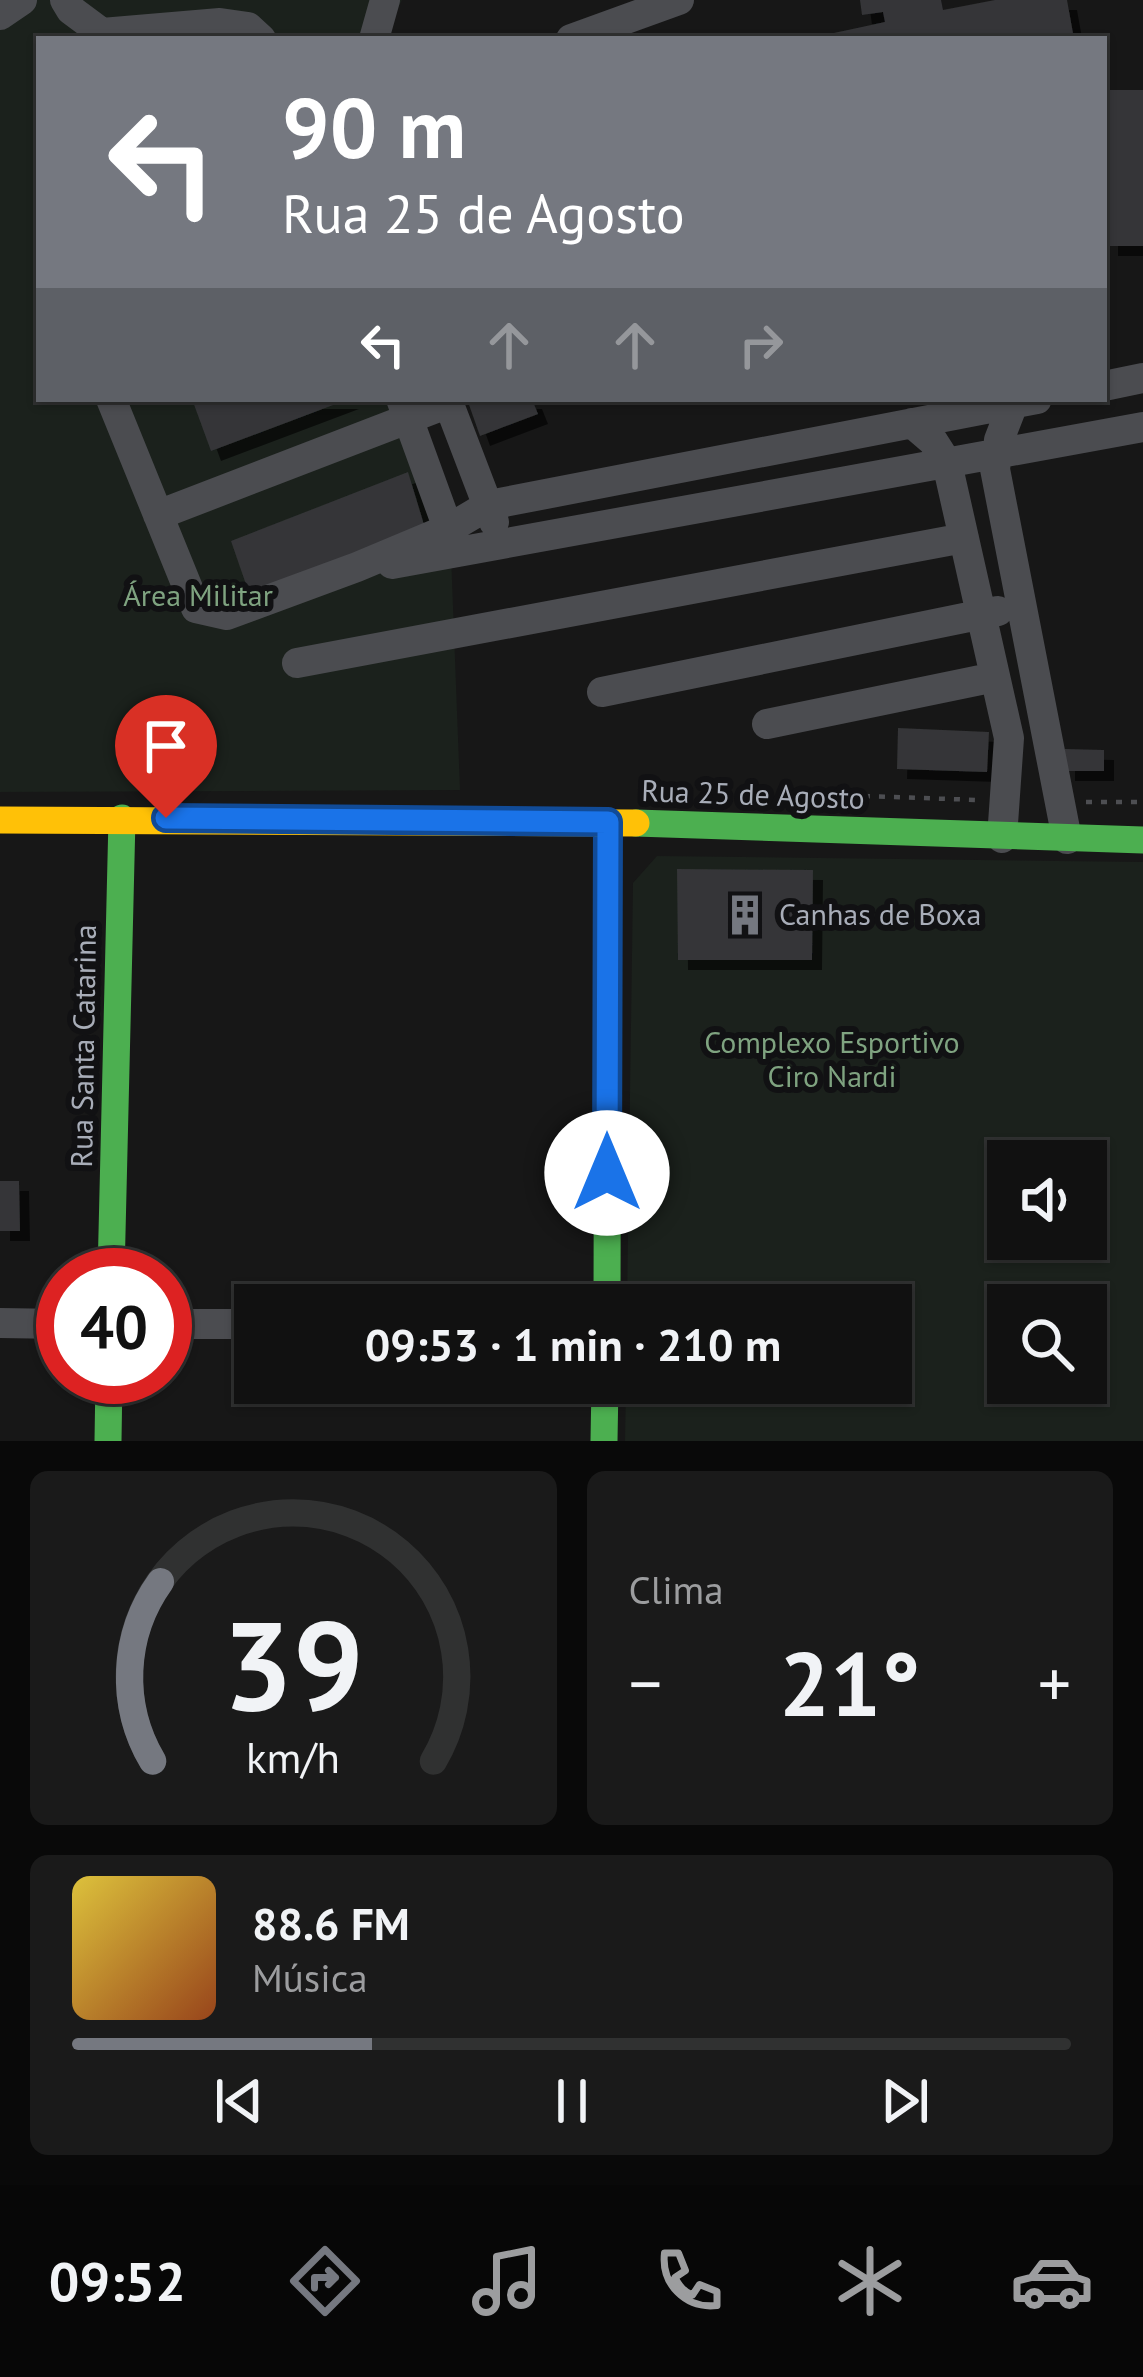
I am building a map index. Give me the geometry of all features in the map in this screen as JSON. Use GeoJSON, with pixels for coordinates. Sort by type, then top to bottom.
{"type":"FeatureCollection","features":[{"type":"Feature","properties":{"kind":"street"},"geometry":{"type":"LineString","coordinates":[[0,15],[22,0]]}},
{"type":"Feature","properties":{"kind":"street"},"geometry":{"type":"LineString","coordinates":[[65,0],[70,10],[102,33],[220,23],[248,27],[258,36]]}},
{"type":"Feature","properties":{"kind":"street"},"geometry":{"type":"LineString","coordinates":[[375,36],[386,0]]}},
{"type":"Feature","properties":{"kind":"street"},"geometry":{"type":"LineString","coordinates":[[579,36],[679,0]]}},
{"type":"Feature","properties":{"kind":"street"},"geometry":{"type":"LineString","coordinates":[[1107,385],[1143,378]]}},
{"type":"Feature","properties":{"kind":"street"},"geometry":{"type":"LineString","coordinates":[[112,402],[196,608],[210,614],[227,614],[357,568],[453,541],[502,545],[1143,427]]}},
{"type":"Feature","properties":{"kind":"street"},"geometry":{"type":"LineString","coordinates":[[158,515],[405,409],[443,402]]}},
{"type":"Feature","properties":{"kind":"street"},"geometry":{"type":"LineString","coordinates":[[448,402],[502,545]]}},
{"type":"Feature","properties":{"kind":"street"},"geometry":{"type":"LineString","coordinates":[[453,541],[489,505],[1020,402]]}},
{"type":"Feature","properties":{"kind":"street"},"geometry":{"type":"LineString","coordinates":[[1024,402],[997,454],[995,469],[1067,839]]}},
{"type":"Feature","properties":{"kind":"street"},"geometry":{"type":"LineString","coordinates":[[405,409],[453,541]]}},
{"type":"Feature","properties":{"kind":"street"},"geometry":{"type":"LineString","coordinates":[[912,423],[933,441],[947,463],[1009,738],[1002,838]]}},
{"type":"Feature","properties":{"kind":"street"},"geometry":{"type":"LineString","coordinates":[[696,465],[706,507]]}},
{"type":"Feature","properties":{"kind":"street"},"geometry":{"type":"LineString","coordinates":[[297,663],[964,538]]}},
{"type":"Feature","properties":{"kind":"street"},"geometry":{"type":"LineString","coordinates":[[602,692],[1022,606]]}},
{"type":"Feature","properties":{"kind":"street"},"geometry":{"type":"LineString","coordinates":[[766,724],[995,677]]}},
{"type":"Feature","properties":{"kind":"street","name":"Rua Santa Catarina"},"geometry":{"type":"LineString","coordinates":[[112,1248],[122,818]]}},
{"type":"Feature","properties":{"kind":"street","name":"Rua 25 de Agosto"},"geometry":{"type":"LineString","coordinates":[[0,820],[608,822],[1143,839]]}},
{"type":"Feature","properties":{"kind":"street"},"geometry":{"type":"LineString","coordinates":[[607,1284],[608,822]]}},
{"type":"Feature","properties":{"kind":"street"},"geometry":{"type":"LineString","coordinates":[[0,1324],[36,1324]]}},
{"type":"Feature","properties":{"kind":"street"},"geometry":{"type":"LineString","coordinates":[[192,1324],[234,1324]]}},
{"type":"Feature","properties":{"kind":"street"},"geometry":{"type":"LineString","coordinates":[[108,1441],[109,1404]]}},
{"type":"Feature","properties":{"kind":"street"},"geometry":{"type":"LineString","coordinates":[[604,1441],[605,1404]]}},
{"type":"Feature","properties":{"kind":"green space","name":"Área Militar"},"geometry":{"type":"Polygon","coordinates":[[[0,0],[402,0],[384,36],[36,36],[36,402],[416,402],[450,528],[460,790],[0,792],[0,0]]]}},
{"type":"Feature","properties":{"kind":"green space","name":"Complexo Esportivo Ciro Nardi"},"geometry":{"type":"Polygon","coordinates":[[[657,856],[1143,862],[1143,1441],[625,1441],[626,1404],[912,1404],[912,1284],[627,1284],[633,883],[657,856]]]}},
{"type":"Feature","properties":{"kind":"building"},"geometry":{"type":"Polygon","coordinates":[[[860,0],[941,0],[943,10],[995,0],[1067,0],[1073,36],[820,36],[885,22],[883,12],[862,15],[860,0]]]}},
{"type":"Feature","properties":{"kind":"building"},"geometry":{"type":"Polygon","coordinates":[[[1108,90],[1143,90],[1143,246],[1108,246],[1108,90]]]}},
{"type":"Feature","properties":{"kind":"building"},"geometry":{"type":"Polygon","coordinates":[[[193,402],[341,402],[211,451],[193,402]]]}},
{"type":"Feature","properties":{"kind":"building"},"geometry":{"type":"Polygon","coordinates":[[[468,402],[533,402],[538,414],[480,436],[468,402]]]}},
{"type":"Feature","properties":{"kind":"building"},"geometry":{"type":"Polygon","coordinates":[[[408,472],[425,528],[249,593],[231,541],[408,472]]]}},
{"type":"Feature","properties":{"kind":"building"},"geometry":{"type":"Polygon","coordinates":[[[898,728],[989,732],[987,772],[897,769],[898,728]]]}},
{"type":"Feature","properties":{"kind":"building"},"geometry":{"type":"Polygon","coordinates":[[[1065,749],[1104,750],[1104,771],[1065,771],[1065,749]]]}},
{"type":"Feature","properties":{"kind":"building","name":"Canhas de Boxa"},"geometry":{"type":"Polygon","coordinates":[[[677,869],[813,870],[812,960],[678,960],[677,869]]]}},
{"type":"Feature","properties":{"kind":"building"},"geometry":{"type":"Polygon","coordinates":[[[0,1181],[19,1181],[20,1231],[0,1231],[0,1181]]]}},
{"type":"Feature","properties":{"kind":"traffic: fast"},"geometry":{"type":"LineString","coordinates":[[112,1248],[122,818]]}},
{"type":"Feature","properties":{"kind":"traffic: fast"},"geometry":{"type":"LineString","coordinates":[[607,1284],[608,822]]}},
{"type":"Feature","properties":{"kind":"traffic: fast"},"geometry":{"type":"LineString","coordinates":[[636,823],[1143,840]]}},
{"type":"Feature","properties":{"kind":"traffic: fast"},"geometry":{"type":"LineString","coordinates":[[108,1441],[109,1404]]}},
{"type":"Feature","properties":{"kind":"traffic: fast"},"geometry":{"type":"LineString","coordinates":[[604,1441],[605,1404]]}},
{"type":"Feature","properties":{"kind":"traffic: slow"},"geometry":{"type":"LineString","coordinates":[[0,820],[636,823]]}},
{"type":"Feature","properties":{"kind":"place","name":"Canhas de Boxa"},"geometry":{"type":"Point","coordinates":[745,915]}},
{"type":"Feature","properties":{"kind":"route"},"geometry":{"type":"LineString","coordinates":[[166,818],[608,822],[607,1173]]}}]}
